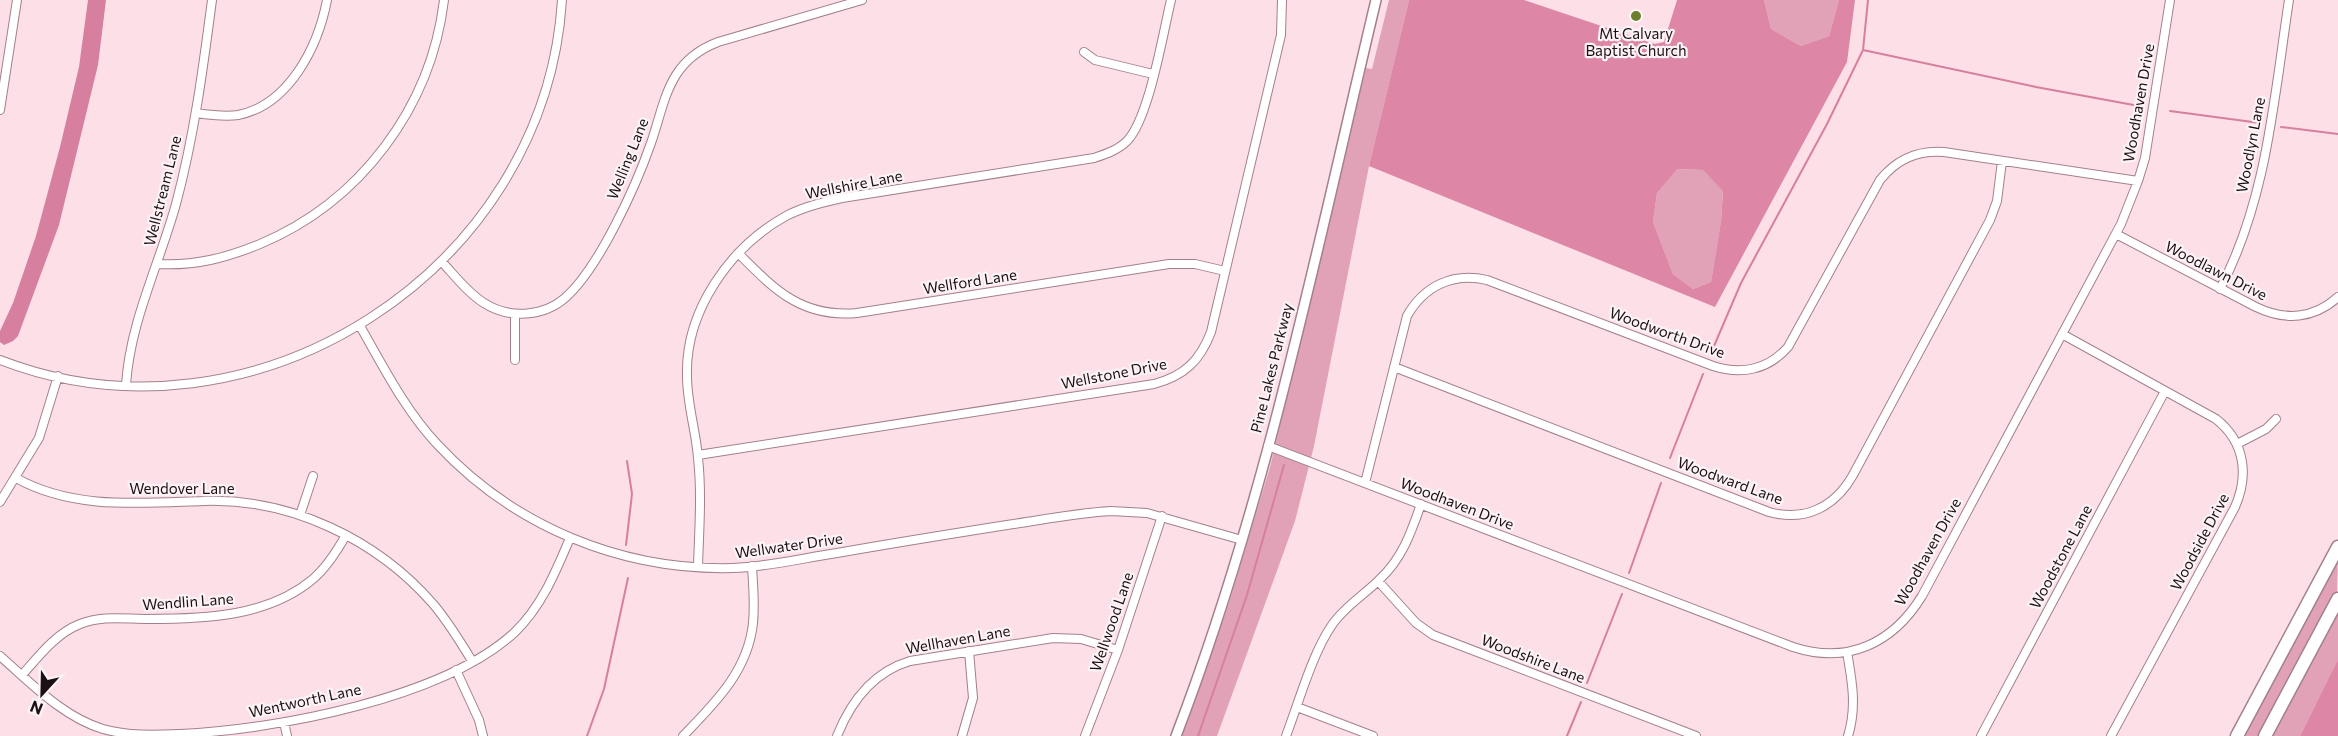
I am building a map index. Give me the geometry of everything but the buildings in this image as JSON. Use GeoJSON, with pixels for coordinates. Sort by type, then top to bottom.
{"type":"FeatureCollection","features":[{"type":"Feature","properties":{"kind":"main road"},"geometry":{"type":"LineString","coordinates":[[2237,736],[2338,547]]}},
{"type":"Feature","properties":{"kind":"main road"},"geometry":{"type":"LineString","coordinates":[[2265,736],[2338,599]]}},
{"type":"Feature","properties":{"kind":"street"},"geometry":{"type":"LineString","coordinates":[[0,110],[17,0]]}},
{"type":"Feature","properties":{"kind":"street","name":"Wellstream Lane"},"geometry":{"type":"LineString","coordinates":[[126,385],[135,327],[158,264],[179,191],[196,113],[212,0]]}},
{"type":"Feature","properties":{"kind":"street"},"geometry":{"type":"LineString","coordinates":[[196,113],[237,115],[258,108],[275,97],[291,80],[307,56],[321,24],[327,0]]}},
{"type":"Feature","properties":{"kind":"street"},"geometry":{"type":"LineString","coordinates":[[158,264],[193,264],[238,253],[282,234],[338,198],[381,153],[412,104],[434,51],[444,0]]}},
{"type":"Feature","properties":{"kind":"street"},"geometry":{"type":"LineString","coordinates":[[0,360],[58,376],[126,385],[190,383],[257,370],[305,353],[360,326],[442,262],[486,208],[511,169],[528,135],[554,59],[562,0]]}},
{"type":"Feature","properties":{"kind":"street","name":"Welling Lane"},"geometry":{"type":"LineString","coordinates":[[442,262],[484,303],[500,310],[515,314],[541,311],[561,302],[570,294],[590,266],[629,199],[652,142],[669,86],[691,57],[718,42],[862,0]]}},
{"type":"Feature","properties":{"kind":"street","name":"Wellshire Lane"},"geometry":{"type":"LineString","coordinates":[[698,567],[701,484],[687,375],[690,345],[708,294],[738,253],[776,222],[800,210],[828,201],[1077,161],[1107,154],[1127,141],[1139,123],[1171,0]]}},
{"type":"Feature","properties":{"kind":"street","name":"Wellstone Drive"},"geometry":{"type":"LineString","coordinates":[[698,455],[1154,384],[1171,379],[1186,370],[1203,350],[1211,332],[1281,35],[1284,18],[1282,0]]}},
{"type":"Feature","properties":{"kind":"street","name":"Pine Lakes Parkway"},"geometry":{"type":"LineString","coordinates":[[1176,736],[1212,636],[1269,446],[1376,0]]}},
{"type":"Feature","properties":{"kind":"street","name":"Woodhaven Drive"},"geometry":{"type":"LineString","coordinates":[[1269,446],[1793,647],[1821,653],[1847,652],[1866,647],[1885,637],[1903,622],[1917,604],[2116,234],[2138,181],[2150,132],[2170,0]]}},
{"type":"Feature","properties":{"kind":"street","name":"Woodlyn Lane"},"geometry":{"type":"LineString","coordinates":[[2220,289],[2244,234],[2261,176],[2289,0]]}},
{"type":"Feature","properties":{"kind":"street"},"geometry":{"type":"LineString","coordinates":[[1084,52],[1095,60],[1153,74]]}},
{"type":"Feature","properties":{"kind":"street","name":"Woodworth Drive"},"geometry":{"type":"LineString","coordinates":[[1365,483],[1407,316],[1419,298],[1440,283],[1462,277],[1478,278],[1713,366],[1741,371],[1762,366],[1779,356],[1792,342],[1877,186],[1894,166],[1915,153],[1929,151],[2138,181]]}},
{"type":"Feature","properties":{"kind":"street","name":"Woodward Lane"},"geometry":{"type":"LineString","coordinates":[[1394,367],[1763,510],[1790,515],[1810,513],[1829,504],[1838,496],[1853,475],[1990,220],[1997,201],[2002,161]]}},
{"type":"Feature","properties":{"kind":"street","name":"Woodlawn Drive"},"geometry":{"type":"LineString","coordinates":[[2116,234],[2262,311],[2285,317],[2313,313],[2338,297]]}},
{"type":"Feature","properties":{"kind":"street","name":"Wellford Lane"},"geometry":{"type":"LineString","coordinates":[[738,253],[769,284],[788,299],[811,309],[838,314],[857,313],[1161,265],[1187,264],[1225,271]]}},
{"type":"Feature","properties":{"kind":"street"},"geometry":{"type":"LineString","coordinates":[[515,314],[515,360]]}},
{"type":"Feature","properties":{"kind":"street","name":"Wellwater Drive"},"geometry":{"type":"LineString","coordinates":[[360,326],[406,404],[436,443],[471,477],[532,520],[597,548],[641,560],[698,567],[752,567],[1090,512],[1132,511],[1162,516],[1242,540]]}},
{"type":"Feature","properties":{"kind":"street","name":"Woodside Drive"},"geometry":{"type":"LineString","coordinates":[[2062,334],[2216,419],[2226,428],[2237,444],[2244,472],[2238,501],[2110,736]]}},
{"type":"Feature","properties":{"kind":"street"},"geometry":{"type":"LineString","coordinates":[[0,502],[42,431],[58,376]]}},
{"type":"Feature","properties":{"kind":"street","name":"Woodstone Lane"},"geometry":{"type":"LineString","coordinates":[[1981,736],[2165,391]]}},
{"type":"Feature","properties":{"kind":"street"},"geometry":{"type":"LineString","coordinates":[[2237,444],[2266,429],[2276,419]]}},
{"type":"Feature","properties":{"kind":"street"},"geometry":{"type":"LineString","coordinates":[[300,515],[313,476]]}},
{"type":"Feature","properties":{"kind":"street","name":"Wendover Lane"},"geometry":{"type":"LineString","coordinates":[[16,478],[50,494],[78,499],[144,503],[232,501],[276,508],[300,515],[346,535],[386,561],[425,596],[454,632],[472,661]]}},
{"type":"Feature","properties":{"kind":"street"},"geometry":{"type":"LineString","coordinates":[[1286,736],[1329,628],[1338,616],[1378,582],[1403,551],[1421,504]]}},
{"type":"Feature","properties":{"kind":"street","name":"Wellwood Lane"},"geometry":{"type":"LineString","coordinates":[[1085,736],[1118,650],[1162,516]]}},
{"type":"Feature","properties":{"kind":"street","name":"Wendlin Lane"},"geometry":{"type":"LineString","coordinates":[[22,675],[55,639],[72,627],[89,621],[105,618],[178,618],[230,614],[278,601],[314,578],[333,558],[346,535]]}},
{"type":"Feature","properties":{"kind":"street","name":"Wentworth Lane"},"geometry":{"type":"LineString","coordinates":[[0,656],[55,702],[83,721],[123,734],[204,732],[284,722],[344,709],[396,694],[456,670],[472,661],[503,641],[525,620],[547,589],[570,538]]}},
{"type":"Feature","properties":{"kind":"street"},"geometry":{"type":"LineString","coordinates":[[683,736],[722,695],[743,659],[753,622],[752,567]]}},
{"type":"Feature","properties":{"kind":"street","name":"Woodshire Lane"},"geometry":{"type":"LineString","coordinates":[[1378,582],[1419,626],[1433,635],[1696,736]]}},
{"type":"Feature","properties":{"kind":"street","name":"Wellhaven Lane"},"geometry":{"type":"LineString","coordinates":[[837,736],[850,708],[861,692],[888,670],[910,661],[1063,637],[1089,641],[1118,650]]}},
{"type":"Feature","properties":{"kind":"street"},"geometry":{"type":"LineString","coordinates":[[962,736],[973,698],[969,651]]}},
{"type":"Feature","properties":{"kind":"street"},"geometry":{"type":"LineString","coordinates":[[1847,652],[1854,697],[1848,736]]}},
{"type":"Feature","properties":{"kind":"street"},"geometry":{"type":"LineString","coordinates":[[456,670],[479,720],[483,736]]}},
{"type":"Feature","properties":{"kind":"street"},"geometry":{"type":"LineString","coordinates":[[1297,707],[1374,736]]}},
{"type":"Feature","properties":{"kind":"street"},"geometry":{"type":"LineString","coordinates":[[284,722],[287,736]]}},
{"type":"Feature","properties":{"kind":"shaded area"},"geometry":{"type":"Polygon","coordinates":[[[88,0],[106,0],[98,65],[59,225],[18,336],[4,345],[0,342],[0,331],[13,303],[36,236],[60,147],[79,67],[88,0]]]}},
{"type":"Feature","properties":{"kind":"shaded area"},"geometry":{"type":"Polygon","coordinates":[[[1389,0],[1409,0],[1369,166],[1314,446],[1295,521],[1217,736],[1182,736],[1229,603],[1270,467],[1366,68],[1372,69],[1389,0]]]}},
{"type":"Feature","properties":{"kind":"shaded area"},"geometry":{"type":"Polygon","coordinates":[[[1409,0],[1524,0],[1655,44],[1664,42],[1677,0],[1764,0],[1771,29],[1801,46],[1829,36],[1839,0],[1855,0],[1847,62],[1715,307],[1369,166],[1409,0]],[[1677,169],[1657,193],[1653,222],[1673,274],[1693,289],[1711,282],[1721,221],[1723,191],[1703,170],[1677,169]]]}},
{"type":"Feature","properties":{"kind":"shaded area"},"geometry":{"type":"Polygon","coordinates":[[[1764,0],[1839,0],[1829,36],[1801,46],[1771,29],[1764,0]]]}},
{"type":"Feature","properties":{"kind":"shaded area"},"geometry":{"type":"Polygon","coordinates":[[[1676,169],[1703,170],[1723,190],[1721,221],[1711,282],[1693,289],[1673,274],[1653,222],[1657,193],[1676,169]]]}},
{"type":"Feature","properties":{"kind":"shaded area"},"geometry":{"type":"Polygon","coordinates":[[[2338,557],[2337,592],[2259,736],[2243,736],[2338,557]]]}},
{"type":"Feature","properties":{"kind":"shaded area"},"geometry":{"type":"Polygon","coordinates":[[[2338,612],[2338,659],[2300,736],[2272,736],[2338,612]]]}},
{"type":"Feature","properties":{"kind":"shaded area"},"geometry":{"type":"Polygon","coordinates":[[[2338,659],[2338,736],[2300,736],[2338,659]]]}},
{"type":"Feature","properties":{"kind":"waterway"},"geometry":{"type":"LineString","coordinates":[[1711,353],[1741,283],[1827,124],[1863,50],[1868,0]]}},
{"type":"Feature","properties":{"kind":"waterway"},"geometry":{"type":"LineString","coordinates":[[1863,50],[2036,87],[2139,106]]}},
{"type":"Feature","properties":{"kind":"waterway"},"geometry":{"type":"LineString","coordinates":[[2170,111],[2260,123]]}},
{"type":"Feature","properties":{"kind":"waterway"},"geometry":{"type":"LineString","coordinates":[[2281,127],[2338,134]]}},
{"type":"Feature","properties":{"kind":"waterway"},"geometry":{"type":"LineString","coordinates":[[1670,458],[1703,374]]}},
{"type":"Feature","properties":{"kind":"waterway"},"geometry":{"type":"LineString","coordinates":[[626,545],[632,494],[627,461]]}},
{"type":"Feature","properties":{"kind":"waterway"},"geometry":{"type":"LineString","coordinates":[[1198,736],[1247,595],[1284,465]]}},
{"type":"Feature","properties":{"kind":"waterway"},"geometry":{"type":"LineString","coordinates":[[1629,573],[1661,483]]}},
{"type":"Feature","properties":{"kind":"waterway"},"geometry":{"type":"LineString","coordinates":[[587,736],[604,689],[628,578]]}},
{"type":"Feature","properties":{"kind":"waterway"},"geometry":{"type":"LineString","coordinates":[[1587,683],[1622,594]]}},
{"type":"Feature","properties":{"kind":"waterway"},"geometry":{"type":"LineString","coordinates":[[1567,736],[1581,702]]}},
{"type":"Feature","properties":{"kind":"place","name":"Mt Calvary Baptist Church"},"geometry":{"type":"Point","coordinates":[1636,16]}}]}
